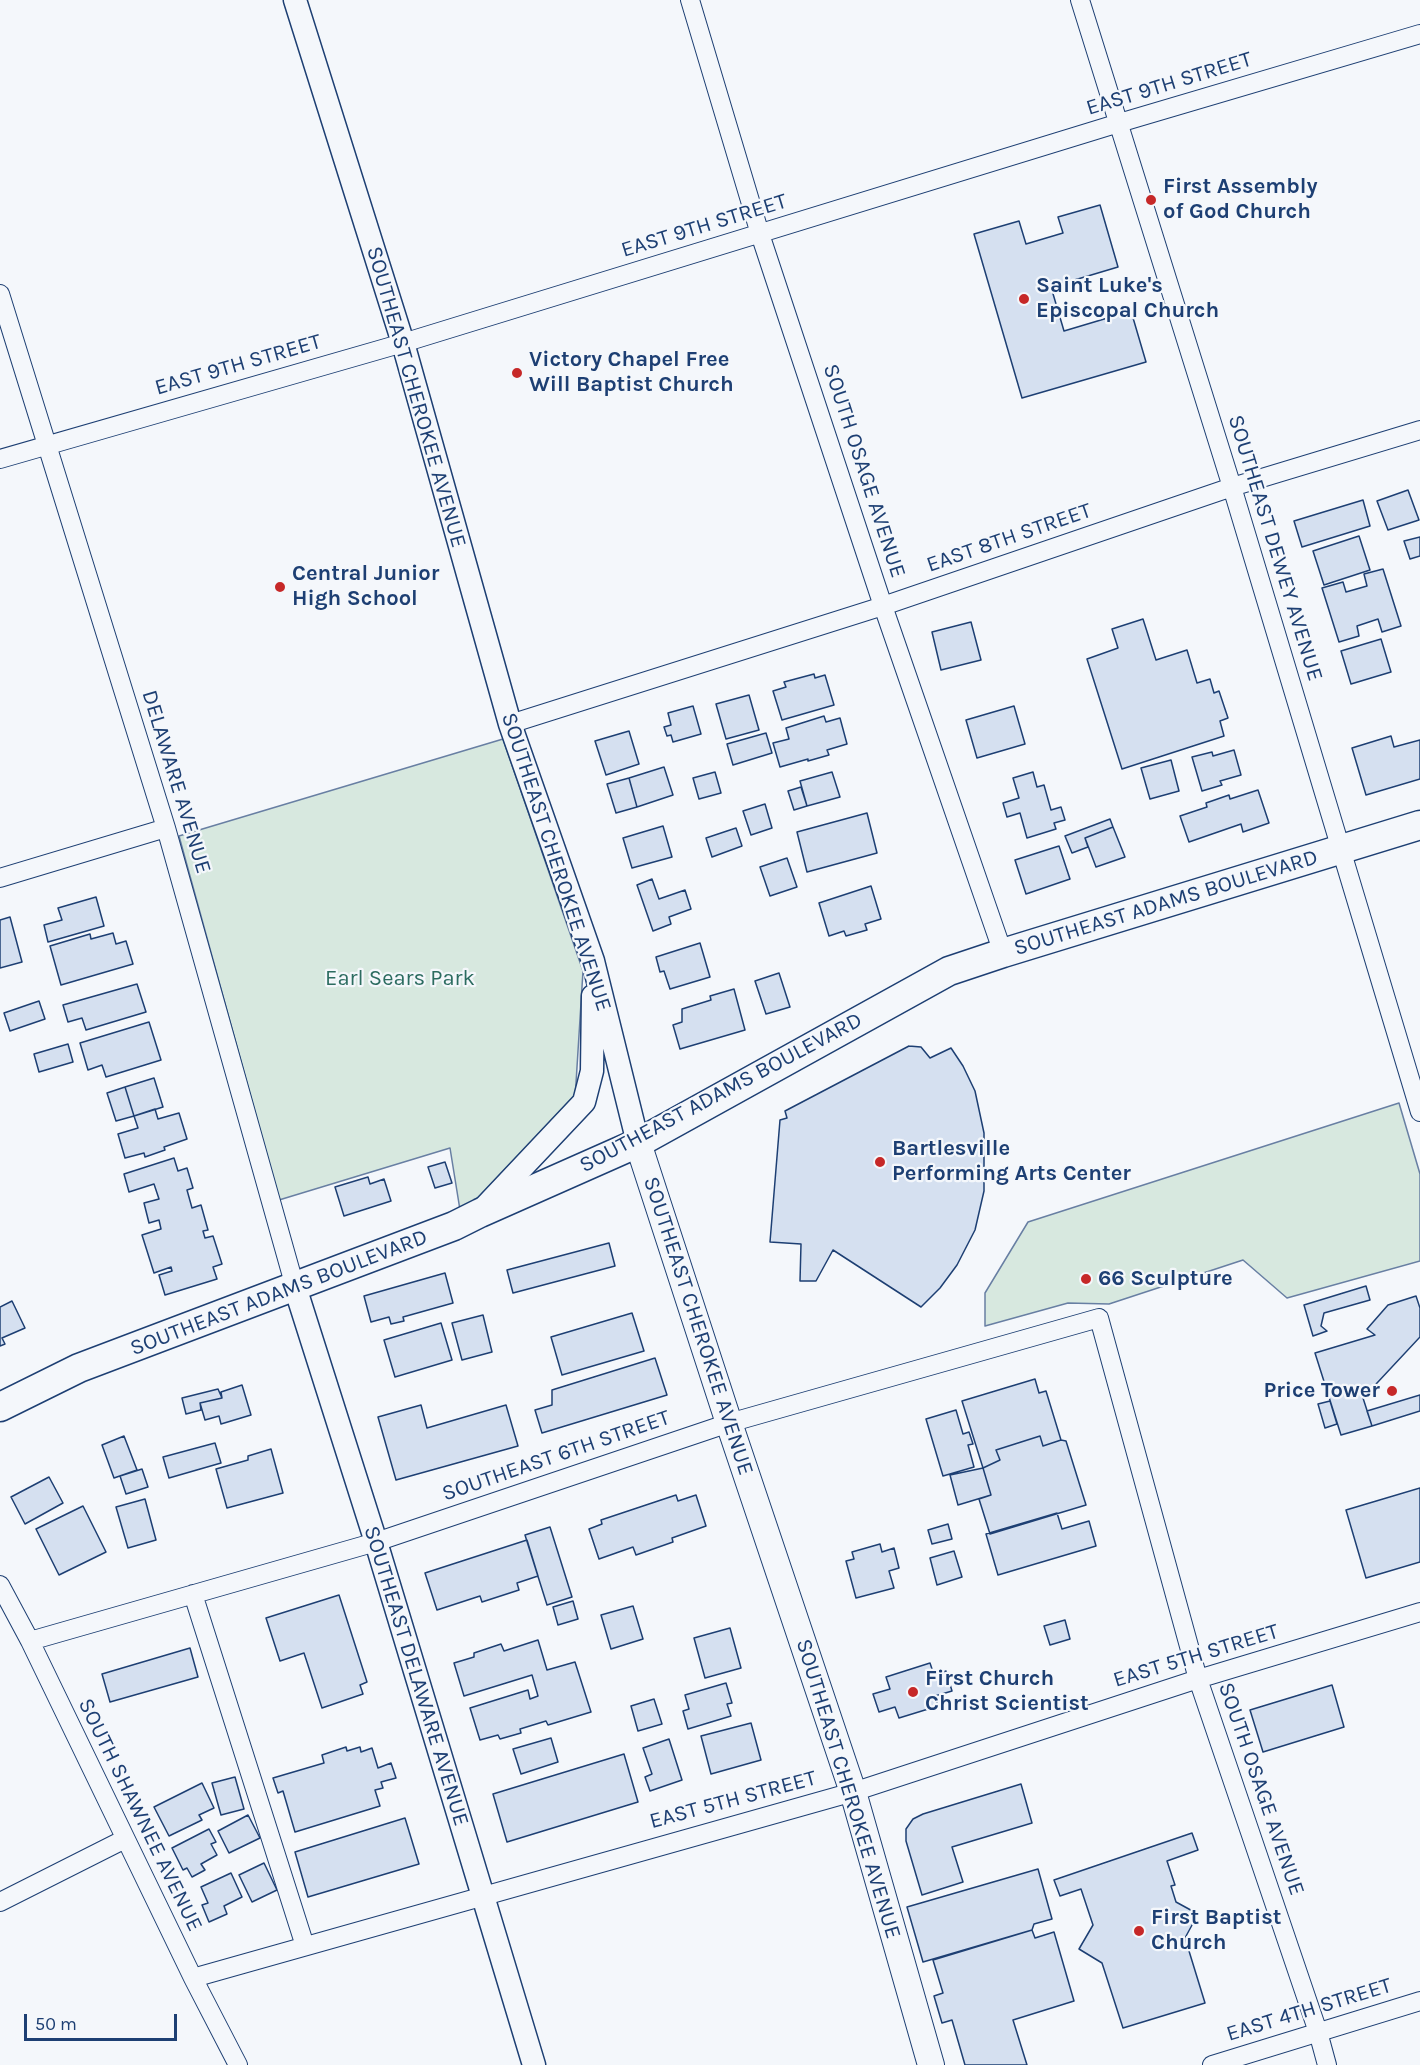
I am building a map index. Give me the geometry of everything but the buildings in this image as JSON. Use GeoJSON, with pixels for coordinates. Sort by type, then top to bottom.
{"type":"FeatureCollection","features":[{"type":"Feature","properties":{"kind":"main road","name":"SOUTHEAST ADAMS BOULEVARD"},"geometry":{"type":"LineString","coordinates":[[0,1407],[79,1368],[454,1226],[480,1212],[638,1143],[949,971],[1420,825]]}},
{"type":"Feature","properties":{"kind":"main road","name":"SOUTHEAST CHEROKEE AVENUE"},"geometry":{"type":"LineString","coordinates":[[638,1143],[853,1792],[931,2065]]}},
{"type":"Feature","properties":{"kind":"street","name":"SOUTHEAST CHEROKEE AVENUE"},"geometry":{"type":"LineString","coordinates":[[295,0],[403,343],[510,724],[593,961],[638,1143]]}},
{"type":"Feature","properties":{"kind":"street","name":"SOUTH OSAGE AVENUE"},"geometry":{"type":"LineString","coordinates":[[690,0],[760,234],[883,606],[1003,953]]}},
{"type":"Feature","properties":{"kind":"street","name":"SOUTHEAST DEWEY AVENUE"},"geometry":{"type":"LineString","coordinates":[[1080,0],[1232,487],[1420,1112]]}},
{"type":"Feature","properties":{"kind":"street","name":"EAST 9TH STREET"},"geometry":{"type":"LineString","coordinates":[[0,459],[403,343],[1119,123],[1420,34]]}},
{"type":"Feature","properties":{"kind":"street","name":"DELAWARE AVENUE"},"geometry":{"type":"LineString","coordinates":[[0,294],[166,828],[295,1287]]}},
{"type":"Feature","properties":{"kind":"street","name":"EAST 8TH STREET"},"geometry":{"type":"LineString","coordinates":[[510,724],[883,606],[1232,487],[1420,430]]}},
{"type":"Feature","properties":{"kind":"street"},"geometry":{"type":"LineString","coordinates":[[0,878],[166,828]]}},
{"type":"Feature","properties":{"kind":"street"},"geometry":{"type":"LineString","coordinates":[[480,1212],[584,1102],[592,1071],[593,961]]}},
{"type":"Feature","properties":{"kind":"street","name":"SOUTHEAST DELAWARE AVENUE"},"geometry":{"type":"LineString","coordinates":[[295,1287],[376,1542],[534,2065]]}},
{"type":"Feature","properties":{"kind":"street","name":"SOUTH OSAGE AVENUE"},"geometry":{"type":"LineString","coordinates":[[1099,1318],[1198,1679],[1318,2032],[1327,2065]]}},
{"type":"Feature","properties":{"kind":"street","name":"SOUTHEAST 6TH STREET"},"geometry":{"type":"LineString","coordinates":[[30,1641],[376,1542],[729,1423],[1099,1318]]}},
{"type":"Feature","properties":{"kind":"street","name":"SOUTH SHAWNEE AVENUE"},"geometry":{"type":"LineString","coordinates":[[0,1585],[30,1641],[193,1978],[238,2065]]}},
{"type":"Feature","properties":{"kind":"street"},"geometry":{"type":"LineString","coordinates":[[193,1594],[305,1946]]}},
{"type":"Feature","properties":{"kind":"street","name":"EAST 5TH STREET"},"geometry":{"type":"LineString","coordinates":[[193,1978],[853,1792],[1198,1679],[1420,1612]]}},
{"type":"Feature","properties":{"kind":"street"},"geometry":{"type":"LineString","coordinates":[[0,1902],[125,1839]]}},
{"type":"Feature","properties":{"kind":"street","name":"EAST 4TH STREET"},"geometry":{"type":"LineString","coordinates":[[1212,2065],[1420,2001]]}},
{"type":"Feature","properties":{"kind":"green space","name":"Earl Sears Park"},"geometry":{"type":"Polygon","coordinates":[[[503,739],[583,971],[575,1099],[480,1200],[460,1210],[450,1148],[279,1200],[179,836],[503,739]]]}},
{"type":"Feature","properties":{"kind":"green space"},"geometry":{"type":"Polygon","coordinates":[[[1399,1103],[1420,1174],[1420,1261],[1287,1298],[1243,1260],[1109,1304],[1068,1303],[985,1326],[985,1293],[1028,1222],[1399,1103]]]}},
{"type":"Feature","properties":{"kind":"place","name":"First Assembly of God Church"},"geometry":{"type":"Point","coordinates":[1151,200]}},
{"type":"Feature","properties":{"kind":"place","name":"Saint Luke's Episcopal Church"},"geometry":{"type":"Point","coordinates":[1024,299]}},
{"type":"Feature","properties":{"kind":"place","name":"Victory Chapel Free Will Baptist Church"},"geometry":{"type":"Point","coordinates":[517,373]}},
{"type":"Feature","properties":{"kind":"place","name":"Central Junior High School"},"geometry":{"type":"Point","coordinates":[280,587]}},
{"type":"Feature","properties":{"kind":"place","name":"Bartlesville Performing Arts Center"},"geometry":{"type":"Point","coordinates":[880,1162]}},
{"type":"Feature","properties":{"kind":"place","name":"66 Sculpture"},"geometry":{"type":"Point","coordinates":[1086,1279]}},
{"type":"Feature","properties":{"kind":"place","name":"Price Tower"},"geometry":{"type":"Point","coordinates":[1392,1391]}},
{"type":"Feature","properties":{"kind":"place","name":"First Church Christ Scientist"},"geometry":{"type":"Point","coordinates":[913,1692]}},
{"type":"Feature","properties":{"kind":"place","name":"First Baptist Church"},"geometry":{"type":"Point","coordinates":[1139,1931]}}]}
